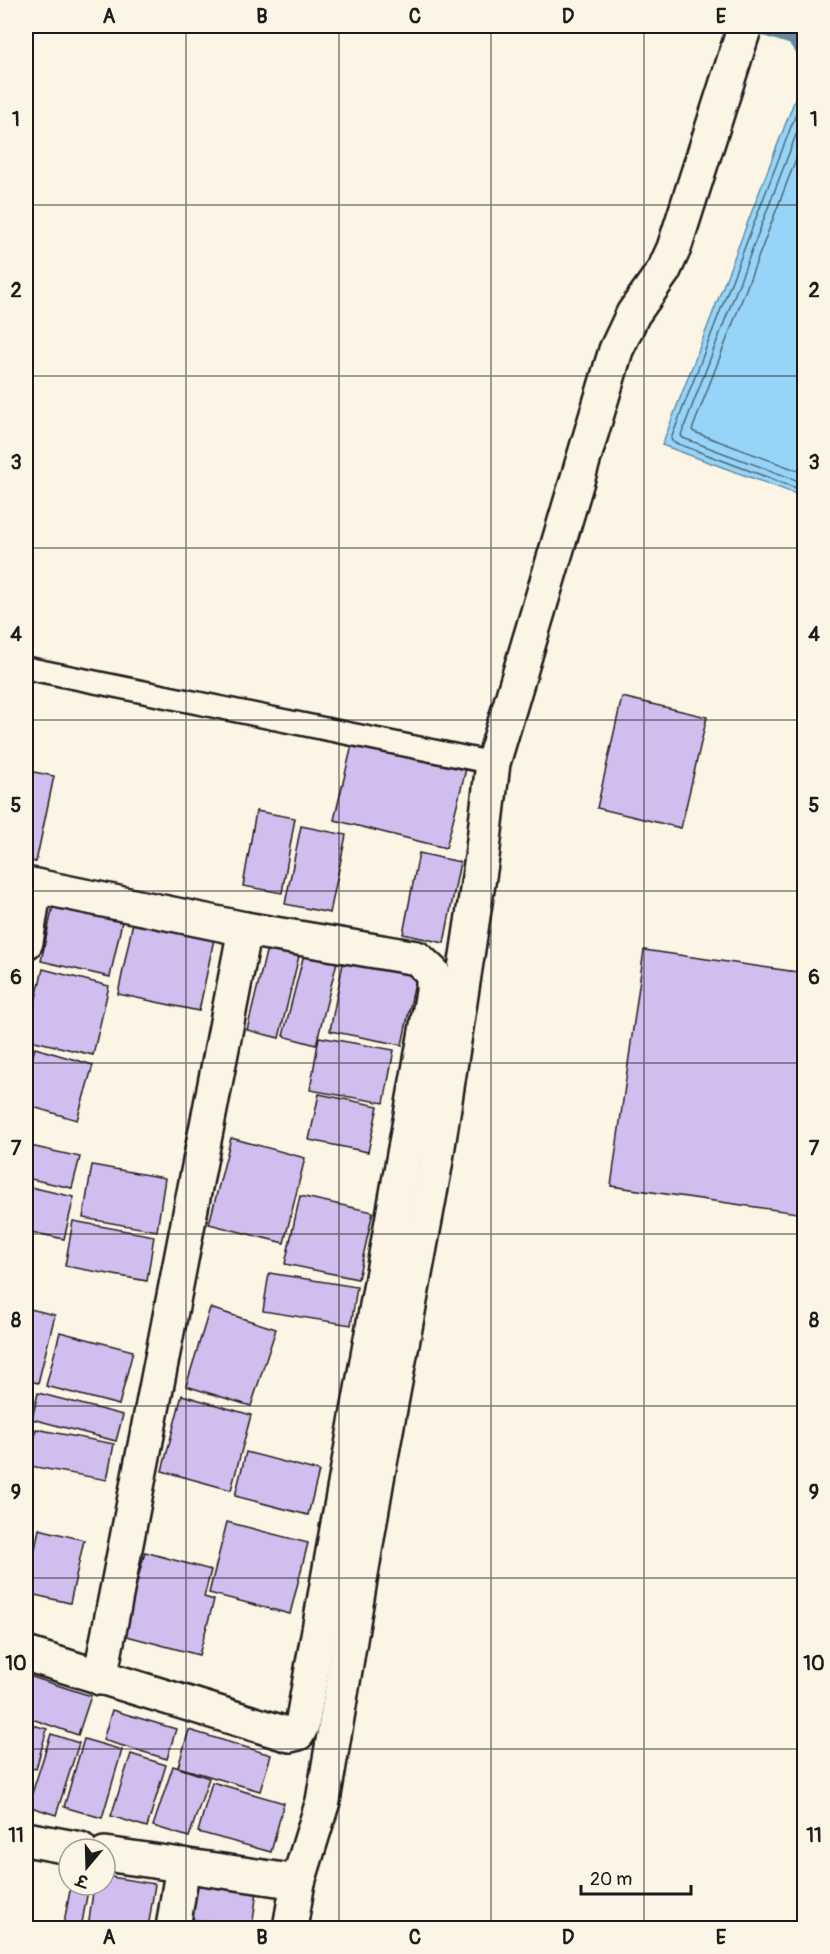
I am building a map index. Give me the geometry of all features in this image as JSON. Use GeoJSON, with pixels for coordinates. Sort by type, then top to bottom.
{"type":"FeatureCollection","features":[{"type":"Feature","properties":{"kind":"street"},"geometry":{"type":"LineString","coordinates":[[290,1929],[298,1882],[323,1801],[377,1479],[435,1166],[480,868],[493,763],[616,350],[633,314],[664,270],[675,248],[741,40]]}},
{"type":"Feature","properties":{"kind":"street"},"geometry":{"type":"LineString","coordinates":[[26,942],[30,885],[244,929],[417,958],[433,973],[431,1003],[302,1725],[298,1733],[290,1735],[26,1654]]}},
{"type":"Feature","properties":{"kind":"street"},"geometry":{"type":"LineString","coordinates":[[100,1678],[244,929]]}},
{"type":"Feature","properties":{"kind":"street"},"geometry":{"type":"LineString","coordinates":[[26,1839],[57,1845]]}},
{"type":"Feature","properties":{"kind":"street"},"geometry":{"type":"LineString","coordinates":[[117,1856],[298,1882]]}},
{"type":"Feature","properties":{"kind":"street"},"geometry":{"type":"LineString","coordinates":[[173,1929],[183,1865]]}},
{"type":"Feature","properties":{"kind":"lane"},"geometry":{"type":"LineString","coordinates":[[26,668],[493,763]]}},
{"type":"Feature","properties":{"kind":"water"},"geometry":{"type":"Polygon","coordinates":[[[804,76],[804,497],[662,445],[804,76]]]}},
{"type":"Feature","properties":{"kind":"building"},"geometry":{"type":"Polygon","coordinates":[[[622,697],[707,717],[681,828],[597,808],[622,697]]]}},
{"type":"Feature","properties":{"kind":"building"},"geometry":{"type":"Polygon","coordinates":[[[353,741],[466,769],[446,848],[334,820],[353,741]]]}},
{"type":"Feature","properties":{"kind":"building"},"geometry":{"type":"Polygon","coordinates":[[[29,771],[54,776],[36,862],[26,860],[26,787],[29,771]]]}},
{"type":"Feature","properties":{"kind":"building"},"geometry":{"type":"Polygon","coordinates":[[[256,811],[295,818],[282,893],[243,886],[256,811]]]}},
{"type":"Feature","properties":{"kind":"building"},"geometry":{"type":"Polygon","coordinates":[[[301,826],[346,835],[330,913],[285,904],[301,826]]]}},
{"type":"Feature","properties":{"kind":"building"},"geometry":{"type":"Polygon","coordinates":[[[419,853],[460,862],[444,943],[403,934],[419,853]]]}},
{"type":"Feature","properties":{"kind":"building"},"geometry":{"type":"Polygon","coordinates":[[[54,901],[123,917],[110,977],[41,961],[54,901]]]}},
{"type":"Feature","properties":{"kind":"building"},"geometry":{"type":"Polygon","coordinates":[[[133,922],[214,939],[199,1011],[118,994],[133,922]]]}},
{"type":"Feature","properties":{"kind":"building"},"geometry":{"type":"Polygon","coordinates":[[[267,948],[299,956],[279,1038],[247,1030],[267,948]]]}},
{"type":"Feature","properties":{"kind":"building"},"geometry":{"type":"Polygon","coordinates":[[[644,950],[804,973],[804,1214],[611,1186],[644,950]]]}},
{"type":"Feature","properties":{"kind":"building"},"geometry":{"type":"Polygon","coordinates":[[[304,954],[337,962],[316,1045],[283,1036],[304,954]]]}},
{"type":"Feature","properties":{"kind":"building"},"geometry":{"type":"Polygon","coordinates":[[[344,958],[417,973],[402,1045],[330,1031],[344,958]]]}},
{"type":"Feature","properties":{"kind":"building"},"geometry":{"type":"Polygon","coordinates":[[[43,969],[109,986],[93,1055],[26,1039],[43,969]]]}},
{"type":"Feature","properties":{"kind":"building"},"geometry":{"type":"Polygon","coordinates":[[[319,1037],[394,1050],[384,1103],[310,1090],[319,1037]]]}},
{"type":"Feature","properties":{"kind":"building"},"geometry":{"type":"Polygon","coordinates":[[[35,1048],[93,1065],[77,1120],[26,1105],[26,1080],[35,1048]]]}},
{"type":"Feature","properties":{"kind":"building"},"geometry":{"type":"Polygon","coordinates":[[[319,1094],[378,1106],[368,1152],[309,1140],[319,1094]]]}},
{"type":"Feature","properties":{"kind":"building"},"geometry":{"type":"Polygon","coordinates":[[[231,1138],[305,1158],[284,1243],[209,1224],[231,1138]]]}},
{"type":"Feature","properties":{"kind":"building"},"geometry":{"type":"Polygon","coordinates":[[[26,1145],[80,1157],[72,1188],[26,1178],[26,1145]]]}},
{"type":"Feature","properties":{"kind":"building"},"geometry":{"type":"Polygon","coordinates":[[[92,1165],[165,1178],[157,1231],[83,1218],[92,1165]]]}},
{"type":"Feature","properties":{"kind":"building"},"geometry":{"type":"Polygon","coordinates":[[[26,1186],[74,1197],[64,1239],[26,1231],[26,1186]]]}},
{"type":"Feature","properties":{"kind":"building"},"geometry":{"type":"Polygon","coordinates":[[[300,1196],[373,1212],[358,1279],[285,1264],[300,1196]]]}},
{"type":"Feature","properties":{"kind":"building"},"geometry":{"type":"Polygon","coordinates":[[[73,1221],[154,1236],[147,1281],[65,1266],[73,1221]]]}},
{"type":"Feature","properties":{"kind":"building"},"geometry":{"type":"Polygon","coordinates":[[[269,1273],[357,1287],[351,1325],[263,1311],[269,1273]]]}},
{"type":"Feature","properties":{"kind":"building"},"geometry":{"type":"Polygon","coordinates":[[[26,1308],[55,1315],[38,1383],[26,1380],[26,1308]]]}},
{"type":"Feature","properties":{"kind":"building"},"geometry":{"type":"Polygon","coordinates":[[[210,1308],[276,1329],[251,1406],[186,1386],[210,1308]]]}},
{"type":"Feature","properties":{"kind":"building"},"geometry":{"type":"Polygon","coordinates":[[[60,1332],[133,1351],[119,1405],[46,1386],[60,1332]]]}},
{"type":"Feature","properties":{"kind":"building"},"geometry":{"type":"Polygon","coordinates":[[[38,1393],[123,1415],[116,1441],[32,1419],[38,1393]]]}},
{"type":"Feature","properties":{"kind":"building"},"geometry":{"type":"Polygon","coordinates":[[[182,1395],[251,1415],[231,1490],[162,1471],[182,1395]]]}},
{"type":"Feature","properties":{"kind":"building"},"geometry":{"type":"Polygon","coordinates":[[[36,1429],[114,1444],[107,1480],[30,1466],[36,1429]]]}},
{"type":"Feature","properties":{"kind":"building"},"geometry":{"type":"Polygon","coordinates":[[[246,1452],[319,1471],[308,1515],[235,1496],[246,1452]]]}},
{"type":"Feature","properties":{"kind":"building"},"geometry":{"type":"Polygon","coordinates":[[[26,1478],[31,1479],[26,1502],[26,1478]]]}},
{"type":"Feature","properties":{"kind":"building"},"geometry":{"type":"Polygon","coordinates":[[[227,1522],[308,1543],[290,1614],[209,1593],[227,1522]]]}},
{"type":"Feature","properties":{"kind":"building"},"geometry":{"type":"Polygon","coordinates":[[[39,1529],[84,1540],[70,1603],[26,1593],[39,1529]]]}},
{"type":"Feature","properties":{"kind":"building"},"geometry":{"type":"Polygon","coordinates":[[[145,1552],[211,1570],[204,1597],[214,1600],[199,1655],[123,1635],[145,1552]]]}},
{"type":"Feature","properties":{"kind":"building"},"geometry":{"type":"Polygon","coordinates":[[[26,1675],[91,1696],[78,1735],[26,1717],[26,1675]]]}},
{"type":"Feature","properties":{"kind":"building"},"geometry":{"type":"Polygon","coordinates":[[[112,1710],[176,1729],[167,1759],[103,1740],[112,1710]]]}},
{"type":"Feature","properties":{"kind":"building"},"geometry":{"type":"Polygon","coordinates":[[[26,1723],[47,1729],[36,1769],[26,1767],[26,1723]]]}},
{"type":"Feature","properties":{"kind":"building"},"geometry":{"type":"Polygon","coordinates":[[[189,1730],[271,1755],[260,1791],[178,1767],[189,1730]]]}},
{"type":"Feature","properties":{"kind":"building"},"geometry":{"type":"Polygon","coordinates":[[[51,1734],[79,1743],[56,1815],[28,1806],[51,1734]]]}},
{"type":"Feature","properties":{"kind":"building"},"geometry":{"type":"Polygon","coordinates":[[[84,1739],[122,1750],[102,1818],[64,1807],[84,1739]]]}},
{"type":"Feature","properties":{"kind":"building"},"geometry":{"type":"Polygon","coordinates":[[[131,1754],[166,1765],[147,1827],[111,1816],[131,1754]]]}},
{"type":"Feature","properties":{"kind":"building"},"geometry":{"type":"Polygon","coordinates":[[[173,1766],[209,1778],[189,1837],[153,1826],[173,1766]]]}},
{"type":"Feature","properties":{"kind":"building"},"geometry":{"type":"Polygon","coordinates":[[[212,1782],[284,1803],[271,1852],[198,1832],[212,1782]]]}},
{"type":"Feature","properties":{"kind":"building"},"geometry":{"type":"Polygon","coordinates":[[[117,1878],[155,1884],[148,1928],[88,1928],[92,1897],[117,1897],[117,1878]]]}},
{"type":"Feature","properties":{"kind":"building"},"geometry":{"type":"Polygon","coordinates":[[[195,1881],[257,1891],[252,1928],[189,1919],[195,1881]]]}},
{"type":"Feature","properties":{"kind":"building"},"geometry":{"type":"Polygon","coordinates":[[[69,1897],[87,1897],[81,1928],[63,1928],[69,1897]]]}},
{"type":"Feature","properties":{"kind":"building"},"geometry":{"type":"Polygon","coordinates":[[[27,1920],[60,1927],[60,1928],[26,1928],[27,1920]]]}},
{"type":"Feature","properties":{"kind":"building"},"geometry":{"type":"Polygon","coordinates":[[[183,1921],[229,1928],[182,1928],[183,1921]]]}},
{"type":"Feature","properties":{"kind":"waterway"},"geometry":{"type":"LineString","coordinates":[[748,26],[792,40],[804,55]]}}]}
